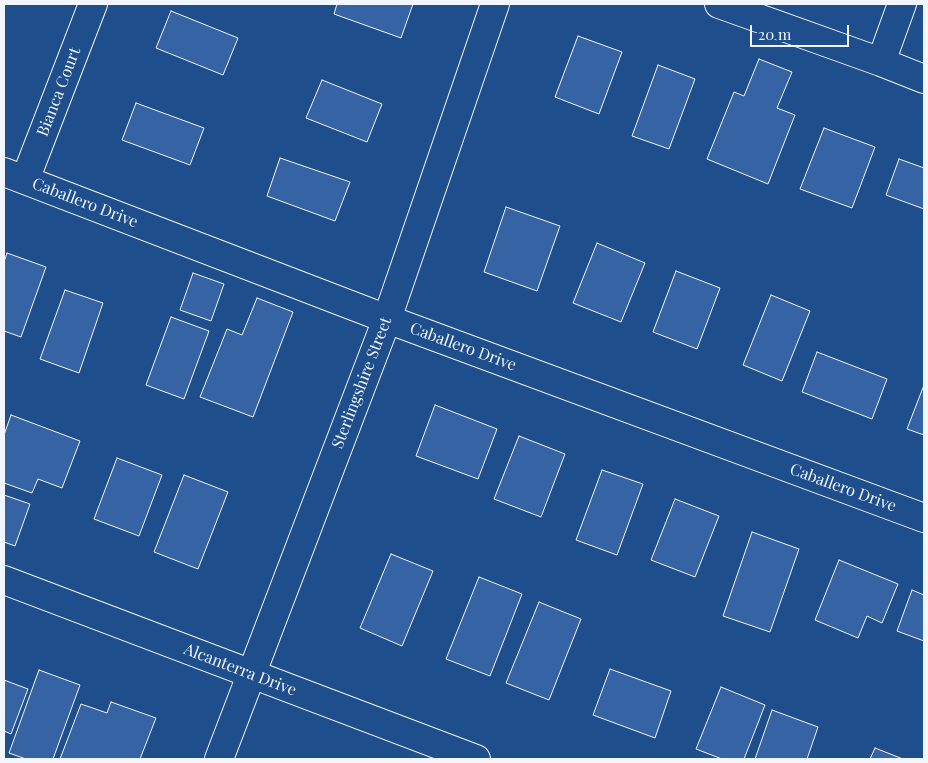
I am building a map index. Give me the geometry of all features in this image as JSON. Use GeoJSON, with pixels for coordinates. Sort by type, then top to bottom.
{"type":"FeatureCollection","features":[{"type":"Feature","properties":{"kind":"street","name":"Bianca Court"},"geometry":{"type":"LineString","coordinates":[[14,176],[93,4]]}},
{"type":"Feature","properties":{"kind":"street","name":"Sterlingshire Street"},"geometry":{"type":"LineString","coordinates":[[219,759],[387,319],[495,4]]}},
{"type":"Feature","properties":{"kind":"street"},"geometry":{"type":"LineString","coordinates":[[719,4],[924,79]]}},
{"type":"Feature","properties":{"kind":"street"},"geometry":{"type":"LineString","coordinates":[[881,62],[902,4]]}},
{"type":"Feature","properties":{"kind":"street","name":"Caballero Drive"},"geometry":{"type":"LineString","coordinates":[[14,176],[387,319],[924,518]]}},
{"type":"Feature","properties":{"kind":"street","name":"Alcanterra Drive"},"geometry":{"type":"LineString","coordinates":[[4,580],[476,759]]}},
{"type":"Feature","properties":{"kind":"building"},"geometry":{"type":"Polygon","coordinates":[[[337,4],[413,4],[401,38],[334,14],[337,4]]]}},
{"type":"Feature","properties":{"kind":"building"},"geometry":{"type":"Polygon","coordinates":[[[171,11],[238,38],[223,75],[156,48],[171,11]]]}},
{"type":"Feature","properties":{"kind":"building"},"geometry":{"type":"Polygon","coordinates":[[[578,36],[622,52],[599,114],[555,97],[578,36]]]}},
{"type":"Feature","properties":{"kind":"building"},"geometry":{"type":"Polygon","coordinates":[[[759,59],[792,72],[777,108],[795,115],[768,184],[707,159],[734,92],[744,96],[759,59]]]}},
{"type":"Feature","properties":{"kind":"building"},"geometry":{"type":"Polygon","coordinates":[[[658,65],[695,79],[669,149],[632,136],[658,65]]]}},
{"type":"Feature","properties":{"kind":"building"},"geometry":{"type":"Polygon","coordinates":[[[322,80],[382,104],[367,142],[306,118],[322,80]]]}},
{"type":"Feature","properties":{"kind":"building"},"geometry":{"type":"Polygon","coordinates":[[[136,103],[204,128],[190,165],[122,140],[136,103]]]}},
{"type":"Feature","properties":{"kind":"building"},"geometry":{"type":"Polygon","coordinates":[[[824,128],[875,147],[852,208],[800,189],[824,128]]]}},
{"type":"Feature","properties":{"kind":"building"},"geometry":{"type":"Polygon","coordinates":[[[280,158],[350,182],[335,221],[267,196],[280,158]]]}},
{"type":"Feature","properties":{"kind":"building"},"geometry":{"type":"Polygon","coordinates":[[[899,159],[924,168],[924,209],[886,195],[899,159]]]}},
{"type":"Feature","properties":{"kind":"building"},"geometry":{"type":"Polygon","coordinates":[[[506,207],[560,226],[537,291],[484,272],[506,207]]]}},
{"type":"Feature","properties":{"kind":"building"},"geometry":{"type":"Polygon","coordinates":[[[597,243],[645,263],[621,322],[573,303],[597,243]]]}},
{"type":"Feature","properties":{"kind":"building"},"geometry":{"type":"Polygon","coordinates":[[[7,253],[46,267],[21,337],[4,331],[4,262],[7,253]]]}},
{"type":"Feature","properties":{"kind":"building"},"geometry":{"type":"Polygon","coordinates":[[[676,271],[720,288],[697,349],[653,332],[676,271]]]}},
{"type":"Feature","properties":{"kind":"building"},"geometry":{"type":"Polygon","coordinates":[[[193,273],[224,284],[211,321],[180,310],[193,273]]]}},
{"type":"Feature","properties":{"kind":"building"},"geometry":{"type":"Polygon","coordinates":[[[65,290],[103,303],[79,373],[40,359],[65,290]]]}},
{"type":"Feature","properties":{"kind":"building"},"geometry":{"type":"Polygon","coordinates":[[[771,295],[810,311],[782,381],[743,365],[771,295]]]}},
{"type":"Feature","properties":{"kind":"building"},"geometry":{"type":"Polygon","coordinates":[[[257,298],[293,312],[253,417],[200,397],[227,329],[242,335],[257,298]]]}},
{"type":"Feature","properties":{"kind":"building"},"geometry":{"type":"Polygon","coordinates":[[[171,317],[209,331],[184,399],[146,385],[171,317]]]}},
{"type":"Feature","properties":{"kind":"building"},"geometry":{"type":"Polygon","coordinates":[[[817,352],[887,379],[872,419],[802,392],[817,352]]]}},
{"type":"Feature","properties":{"kind":"building"},"geometry":{"type":"Polygon","coordinates":[[[924,385],[924,435],[907,429],[924,385]]]}},
{"type":"Feature","properties":{"kind":"building"},"geometry":{"type":"Polygon","coordinates":[[[435,405],[497,429],[478,479],[416,456],[435,405]]]}},
{"type":"Feature","properties":{"kind":"building"},"geometry":{"type":"Polygon","coordinates":[[[11,415],[80,441],[62,488],[38,479],[32,493],[4,483],[4,435],[11,415]]]}},
{"type":"Feature","properties":{"kind":"building"},"geometry":{"type":"Polygon","coordinates":[[[519,436],[565,454],[541,517],[494,499],[519,436]]]}},
{"type":"Feature","properties":{"kind":"building"},"geometry":{"type":"Polygon","coordinates":[[[117,458],[162,475],[139,536],[94,519],[117,458]]]}},
{"type":"Feature","properties":{"kind":"building"},"geometry":{"type":"Polygon","coordinates":[[[602,470],[643,484],[617,555],[576,540],[602,470]]]}},
{"type":"Feature","properties":{"kind":"building"},"geometry":{"type":"Polygon","coordinates":[[[184,475],[228,492],[198,569],[154,552],[184,475]]]}},
{"type":"Feature","properties":{"kind":"building"},"geometry":{"type":"Polygon","coordinates":[[[4,495],[30,504],[15,546],[4,542],[4,495]]]}},
{"type":"Feature","properties":{"kind":"building"},"geometry":{"type":"Polygon","coordinates":[[[675,499],[719,516],[695,577],[651,560],[675,499]]]}},
{"type":"Feature","properties":{"kind":"building"},"geometry":{"type":"Polygon","coordinates":[[[752,532],[799,549],[770,632],[723,616],[752,532]]]}},
{"type":"Feature","properties":{"kind":"building"},"geometry":{"type":"Polygon","coordinates":[[[391,554],[433,571],[402,646],[360,628],[391,554]]]}},
{"type":"Feature","properties":{"kind":"building"},"geometry":{"type":"Polygon","coordinates":[[[839,560],[898,584],[882,623],[867,616],[858,638],[815,620],[839,560]]]}},
{"type":"Feature","properties":{"kind":"building"},"geometry":{"type":"Polygon","coordinates":[[[479,577],[522,594],[490,676],[446,659],[479,577]]]}},
{"type":"Feature","properties":{"kind":"building"},"geometry":{"type":"Polygon","coordinates":[[[912,590],[924,595],[924,641],[897,631],[912,590]]]}},
{"type":"Feature","properties":{"kind":"building"},"geometry":{"type":"Polygon","coordinates":[[[539,602],[581,619],[549,700],[506,683],[539,602]]]}},
{"type":"Feature","properties":{"kind":"building"},"geometry":{"type":"Polygon","coordinates":[[[610,669],[671,691],[655,738],[593,715],[610,669]]]}},
{"type":"Feature","properties":{"kind":"building"},"geometry":{"type":"Polygon","coordinates":[[[39,670],[80,685],[53,759],[26,759],[9,753],[39,670]]]}},
{"type":"Feature","properties":{"kind":"building"},"geometry":{"type":"Polygon","coordinates":[[[4,680],[28,689],[11,734],[4,731],[4,680]]]}},
{"type":"Feature","properties":{"kind":"building"},"geometry":{"type":"Polygon","coordinates":[[[721,687],[765,705],[744,759],[722,759],[696,749],[721,687]]]}},
{"type":"Feature","properties":{"kind":"building"},"geometry":{"type":"Polygon","coordinates":[[[111,702],[156,718],[140,759],[60,759],[81,704],[107,713],[111,702]]]}},
{"type":"Feature","properties":{"kind":"building"},"geometry":{"type":"Polygon","coordinates":[[[772,710],[818,727],[807,759],[755,759],[772,710]]]}},
{"type":"Feature","properties":{"kind":"building"},"geometry":{"type":"Polygon","coordinates":[[[875,748],[903,759],[870,759],[875,748]]]}}]}
